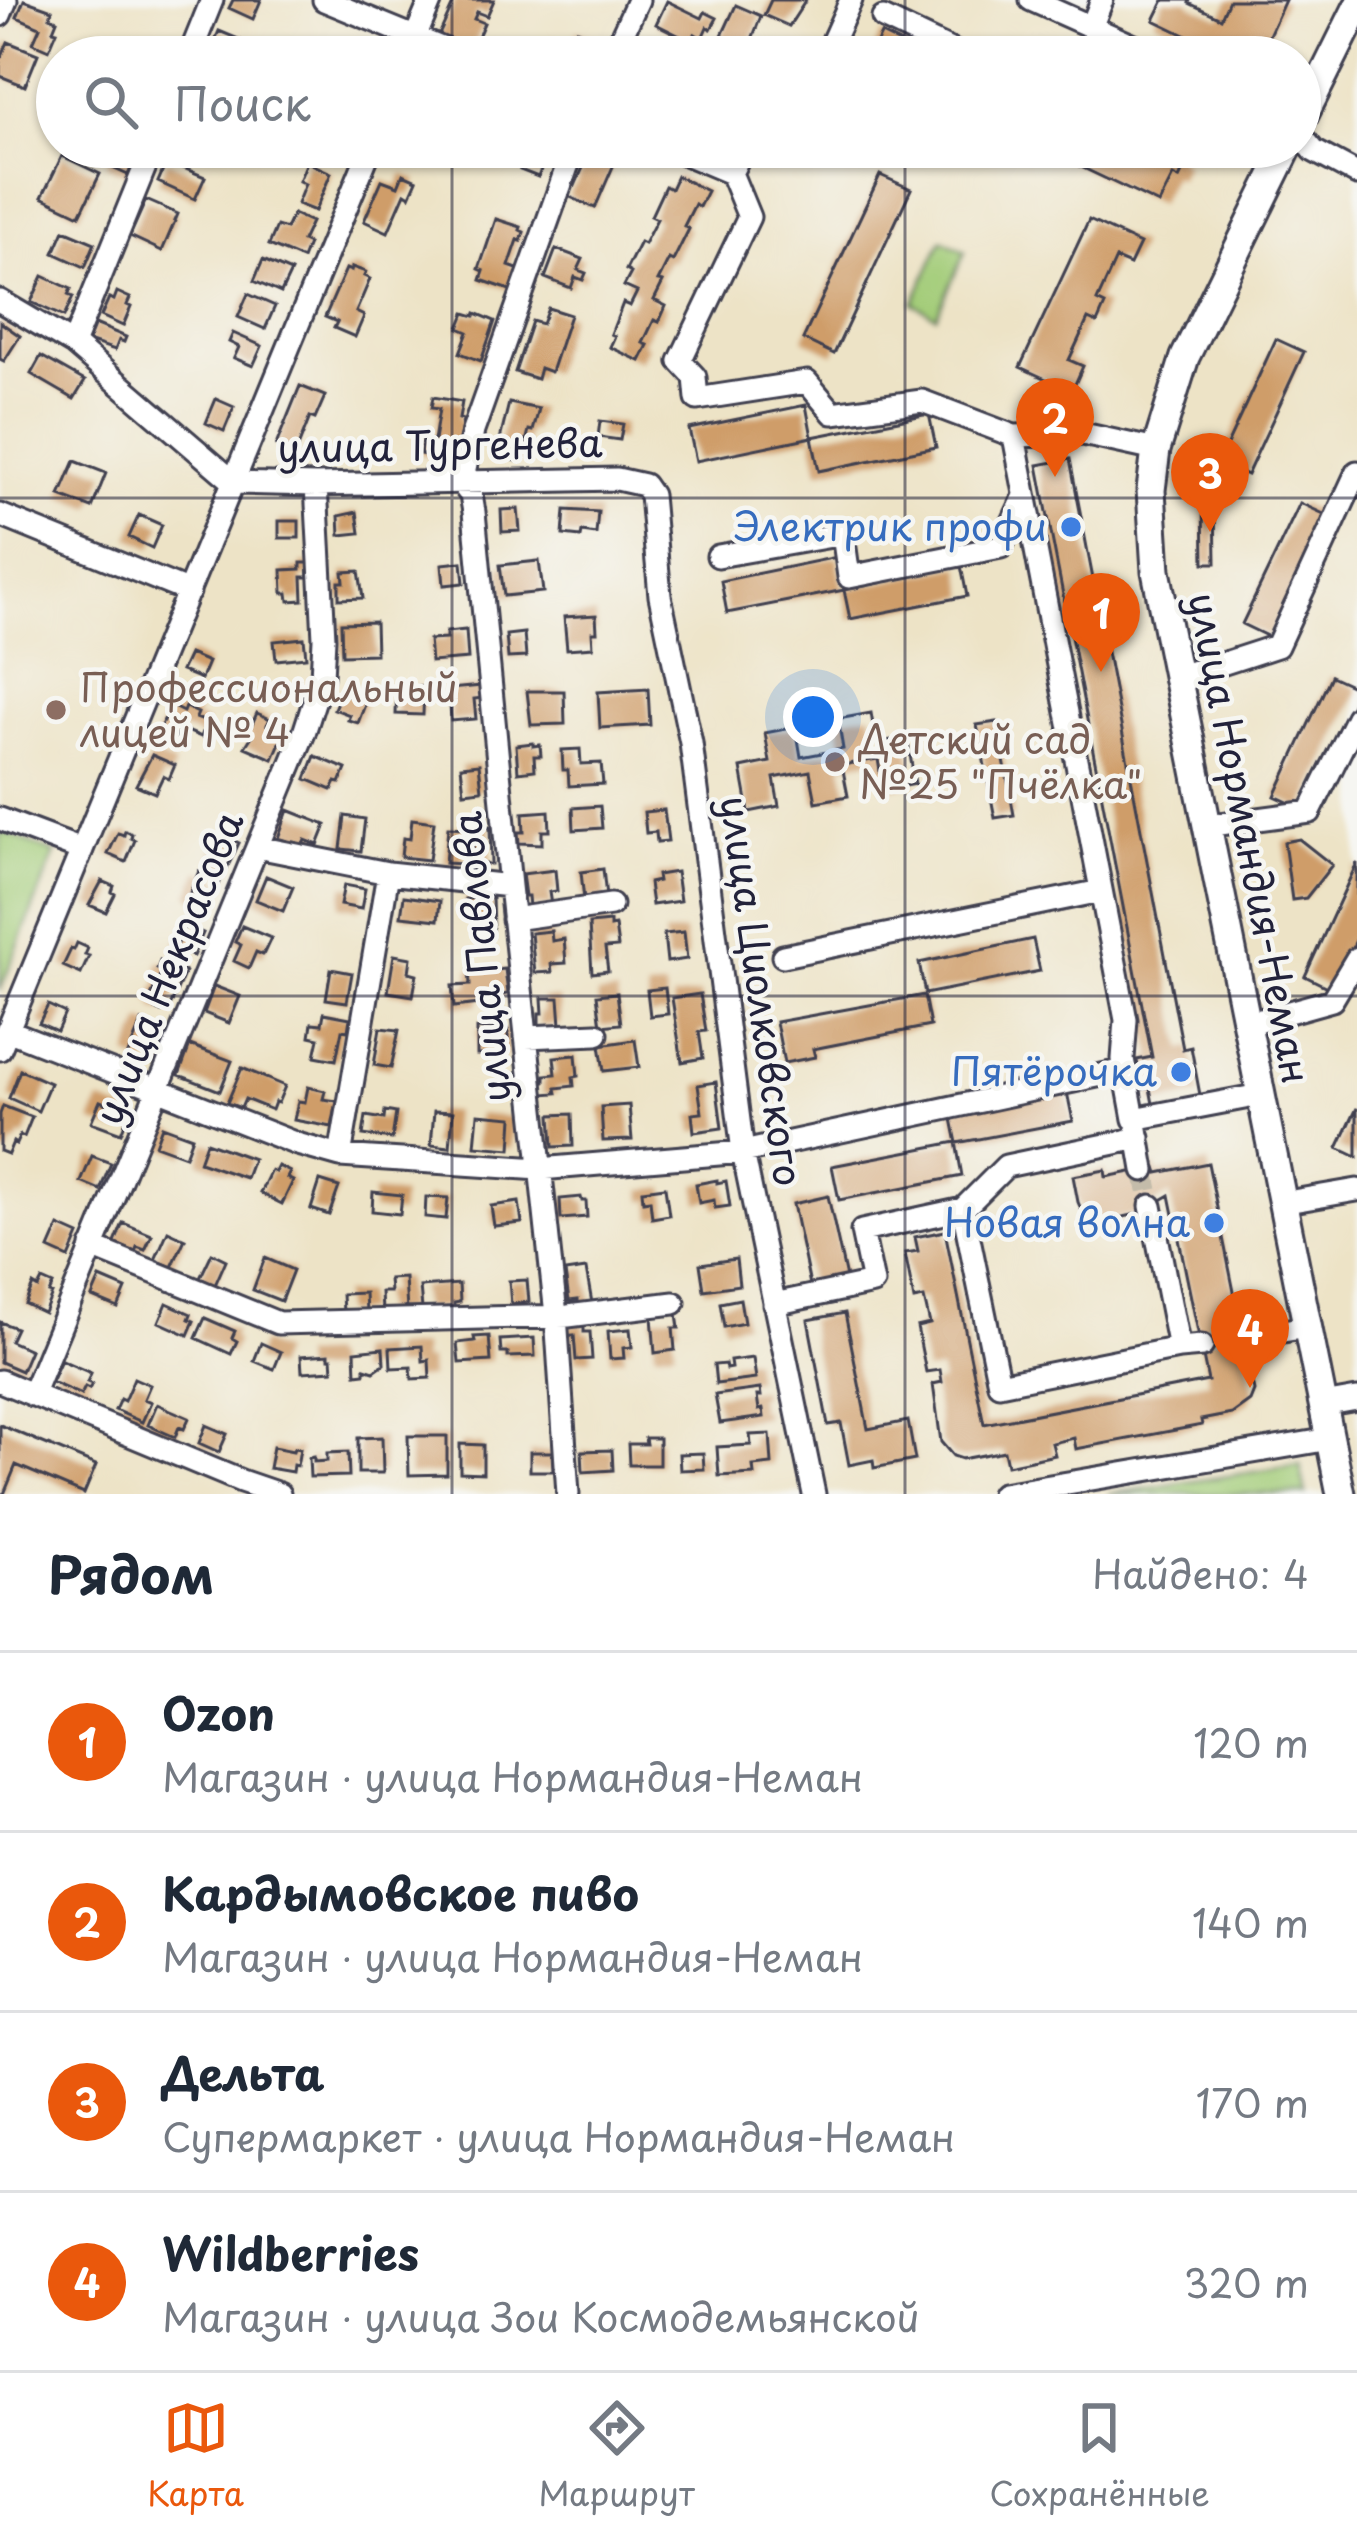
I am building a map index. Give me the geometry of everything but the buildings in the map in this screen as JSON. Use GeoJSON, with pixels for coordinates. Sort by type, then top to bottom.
{"type":"FeatureCollection","features":[{"type":"Feature","properties":{"kind":"main road"},"geometry":{"type":"LineString","coordinates":[[1321,81],[1357,8]]}},
{"type":"Feature","properties":{"kind":"main road","name":"улица Нормандия-Неман"},"geometry":{"type":"LineString","coordinates":[[1278,168],[1185,357],[1156,450],[1150,490],[1156,572],[1341,1494]]}},
{"type":"Feature","properties":{"kind":"street"},"geometry":{"type":"LineString","coordinates":[[0,15],[6,0]]}},
{"type":"Feature","properties":{"kind":"street"},"geometry":{"type":"LineString","coordinates":[[197,36],[212,0]]}},
{"type":"Feature","properties":{"kind":"street"},"geometry":{"type":"LineString","coordinates":[[324,0],[393,36]]}},
{"type":"Feature","properties":{"kind":"street"},"geometry":{"type":"LineString","coordinates":[[416,36],[431,0]]}},
{"type":"Feature","properties":{"kind":"street"},"geometry":{"type":"LineString","coordinates":[[622,36],[638,0]]}},
{"type":"Feature","properties":{"kind":"street"},"geometry":{"type":"LineString","coordinates":[[835,36],[851,0]]}},
{"type":"Feature","properties":{"kind":"street"},"geometry":{"type":"LineString","coordinates":[[1031,0],[1104,36]]}},
{"type":"Feature","properties":{"kind":"street"},"geometry":{"type":"LineString","coordinates":[[1091,28],[1102,0]]}},
{"type":"Feature","properties":{"kind":"street"},"geometry":{"type":"LineString","coordinates":[[883,18],[921,36]]}},
{"type":"Feature","properties":{"kind":"street"},"geometry":{"type":"LineString","coordinates":[[1321,155],[1357,174]]}},
{"type":"Feature","properties":{"kind":"street"},"geometry":{"type":"LineString","coordinates":[[74,344],[145,168]]}},
{"type":"Feature","properties":{"kind":"street"},"geometry":{"type":"LineString","coordinates":[[362,168],[4,1040],[158,1088],[297,1144],[340,1156],[540,1168],[743,1152],[1125,1070]]}},
{"type":"Feature","properties":{"kind":"street","name":"улица Павлова"},"geometry":{"type":"LineString","coordinates":[[567,168],[473,431],[462,484],[475,512],[556,1315],[568,1494]]}},
{"type":"Feature","properties":{"kind":"street"},"geometry":{"type":"LineString","coordinates":[[719,168],[731,173],[748,217],[680,361],[695,377],[697,399],[807,382],[833,413],[922,400],[1013,436],[1083,434],[1156,450]]}},
{"type":"Feature","properties":{"kind":"street"},"geometry":{"type":"LineString","coordinates":[[731,173],[734,168]]}},
{"type":"Feature","properties":{"kind":"street","name":"улица Тургенева"},"geometry":{"type":"LineString","coordinates":[[0,301],[74,344],[235,483],[617,479],[644,485],[651,495]]}},
{"type":"Feature","properties":{"kind":"street"},"geometry":{"type":"LineString","coordinates":[[1013,436],[1126,1020],[1123,1059],[1144,1170]]}},
{"type":"Feature","properties":{"kind":"street"},"geometry":{"type":"LineString","coordinates":[[1176,675],[1277,646],[1357,472]]}},
{"type":"Feature","properties":{"kind":"street","name":"улица Некрасова"},"geometry":{"type":"LineString","coordinates":[[32,1395],[304,733],[322,677],[316,485]]}},
{"type":"Feature","properties":{"kind":"street","name":"улица Циолковского"},"geometry":{"type":"LineString","coordinates":[[651,495],[660,596],[691,742],[743,1152],[814,1494]]}},
{"type":"Feature","properties":{"kind":"street"},"geometry":{"type":"LineString","coordinates":[[718,556],[843,534],[849,577],[1001,547],[1025,496]]}},
{"type":"Feature","properties":{"kind":"street"},"geometry":{"type":"LineString","coordinates":[[0,515],[189,592]]}},
{"type":"Feature","properties":{"kind":"street"},"geometry":{"type":"LineString","coordinates":[[1205,826],[1310,812],[1357,717]]}},
{"type":"Feature","properties":{"kind":"street"},"geometry":{"type":"LineString","coordinates":[[0,819],[82,850]]}},
{"type":"Feature","properties":{"kind":"street"},"geometry":{"type":"LineString","coordinates":[[257,847],[388,873],[510,886]]}},
{"type":"Feature","properties":{"kind":"street"},"geometry":{"type":"LineString","coordinates":[[340,1156],[388,873]]}},
{"type":"Feature","properties":{"kind":"street"},"geometry":{"type":"LineString","coordinates":[[783,956],[1101,891]]}},
{"type":"Feature","properties":{"kind":"street"},"geometry":{"type":"LineString","coordinates":[[513,919],[611,904]]}},
{"type":"Feature","properties":{"kind":"street"},"geometry":{"type":"LineString","coordinates":[[1246,1024],[1332,1000],[1357,958]]}},
{"type":"Feature","properties":{"kind":"street"},"geometry":{"type":"LineString","coordinates":[[526,1037],[597,1034]]}},
{"type":"Feature","properties":{"kind":"street"},"geometry":{"type":"LineString","coordinates":[[775,1304],[873,1283],[862,1231],[964,1209],[1006,1166],[1260,1095]]}},
{"type":"Feature","properties":{"kind":"street"},"geometry":{"type":"LineString","coordinates":[[1281,1203],[1357,1190]]}},
{"type":"Feature","properties":{"kind":"street"},"geometry":{"type":"LineString","coordinates":[[964,1209],[999,1384],[1190,1347],[1151,1206]]}},
{"type":"Feature","properties":{"kind":"street"},"geometry":{"type":"LineString","coordinates":[[92,1247],[278,1323],[568,1316],[674,1303]]}},
{"type":"Feature","properties":{"kind":"street"},"geometry":{"type":"LineString","coordinates":[[1244,1338],[1306,1327]]}},
{"type":"Feature","properties":{"kind":"street"},"geometry":{"type":"LineString","coordinates":[[0,1382],[279,1494]]}},
{"type":"Feature","properties":{"kind":"street"},"geometry":{"type":"LineString","coordinates":[[1323,1405],[1357,1399]]}},
{"type":"Feature","properties":{"kind":"street"},"geometry":{"type":"LineString","coordinates":[[1002,1494],[1330,1439]]}},
{"type":"Feature","properties":{"kind":"green space"},"geometry":{"type":"Polygon","coordinates":[[[942,240],[965,252],[936,316],[913,303],[942,240]]]}},
{"type":"Feature","properties":{"kind":"green space"},"geometry":{"type":"Polygon","coordinates":[[[0,831],[55,853],[0,991],[0,831]]]}},
{"type":"Feature","properties":{"kind":"green space"},"geometry":{"type":"Polygon","coordinates":[[[1300,1465],[1306,1494],[1109,1494],[1300,1465]]]}},
{"type":"Feature","properties":{"kind":"tunnel"},"geometry":{"type":"LineString","coordinates":[[1144,1170],[1151,1206]]}},
{"type":"Feature","properties":{"kind":"tunnel"},"geometry":{"type":"LineString","coordinates":[[1202,1346],[1244,1338]]}},
{"type":"Feature","properties":{"kind":"place","name":"Кардымовское пиво"},"geometry":{"type":"Point","coordinates":[1055,477]}},
{"type":"Feature","properties":{"kind":"place","name":"Электрик профи"},"geometry":{"type":"Point","coordinates":[1071,527]}},
{"type":"Feature","properties":{"kind":"place","name":"Дельта"},"geometry":{"type":"Point","coordinates":[1210,532]}},
{"type":"Feature","properties":{"kind":"place","name":"Ozon"},"geometry":{"type":"Point","coordinates":[1101,672]}},
{"type":"Feature","properties":{"kind":"place","name":"Профессиональный лицей № 4"},"geometry":{"type":"Point","coordinates":[56,710]}},
{"type":"Feature","properties":{"kind":"place","name":"Детский сад №25 \"Пчёлка\""},"geometry":{"type":"Point","coordinates":[835,762]}},
{"type":"Feature","properties":{"kind":"place","name":"Пятёрочка"},"geometry":{"type":"Point","coordinates":[1181,1072]}},
{"type":"Feature","properties":{"kind":"place","name":"Новая волна"},"geometry":{"type":"Point","coordinates":[1214,1223]}},
{"type":"Feature","properties":{"kind":"place","name":"Wildberries"},"geometry":{"type":"Point","coordinates":[1250,1388]}}]}
